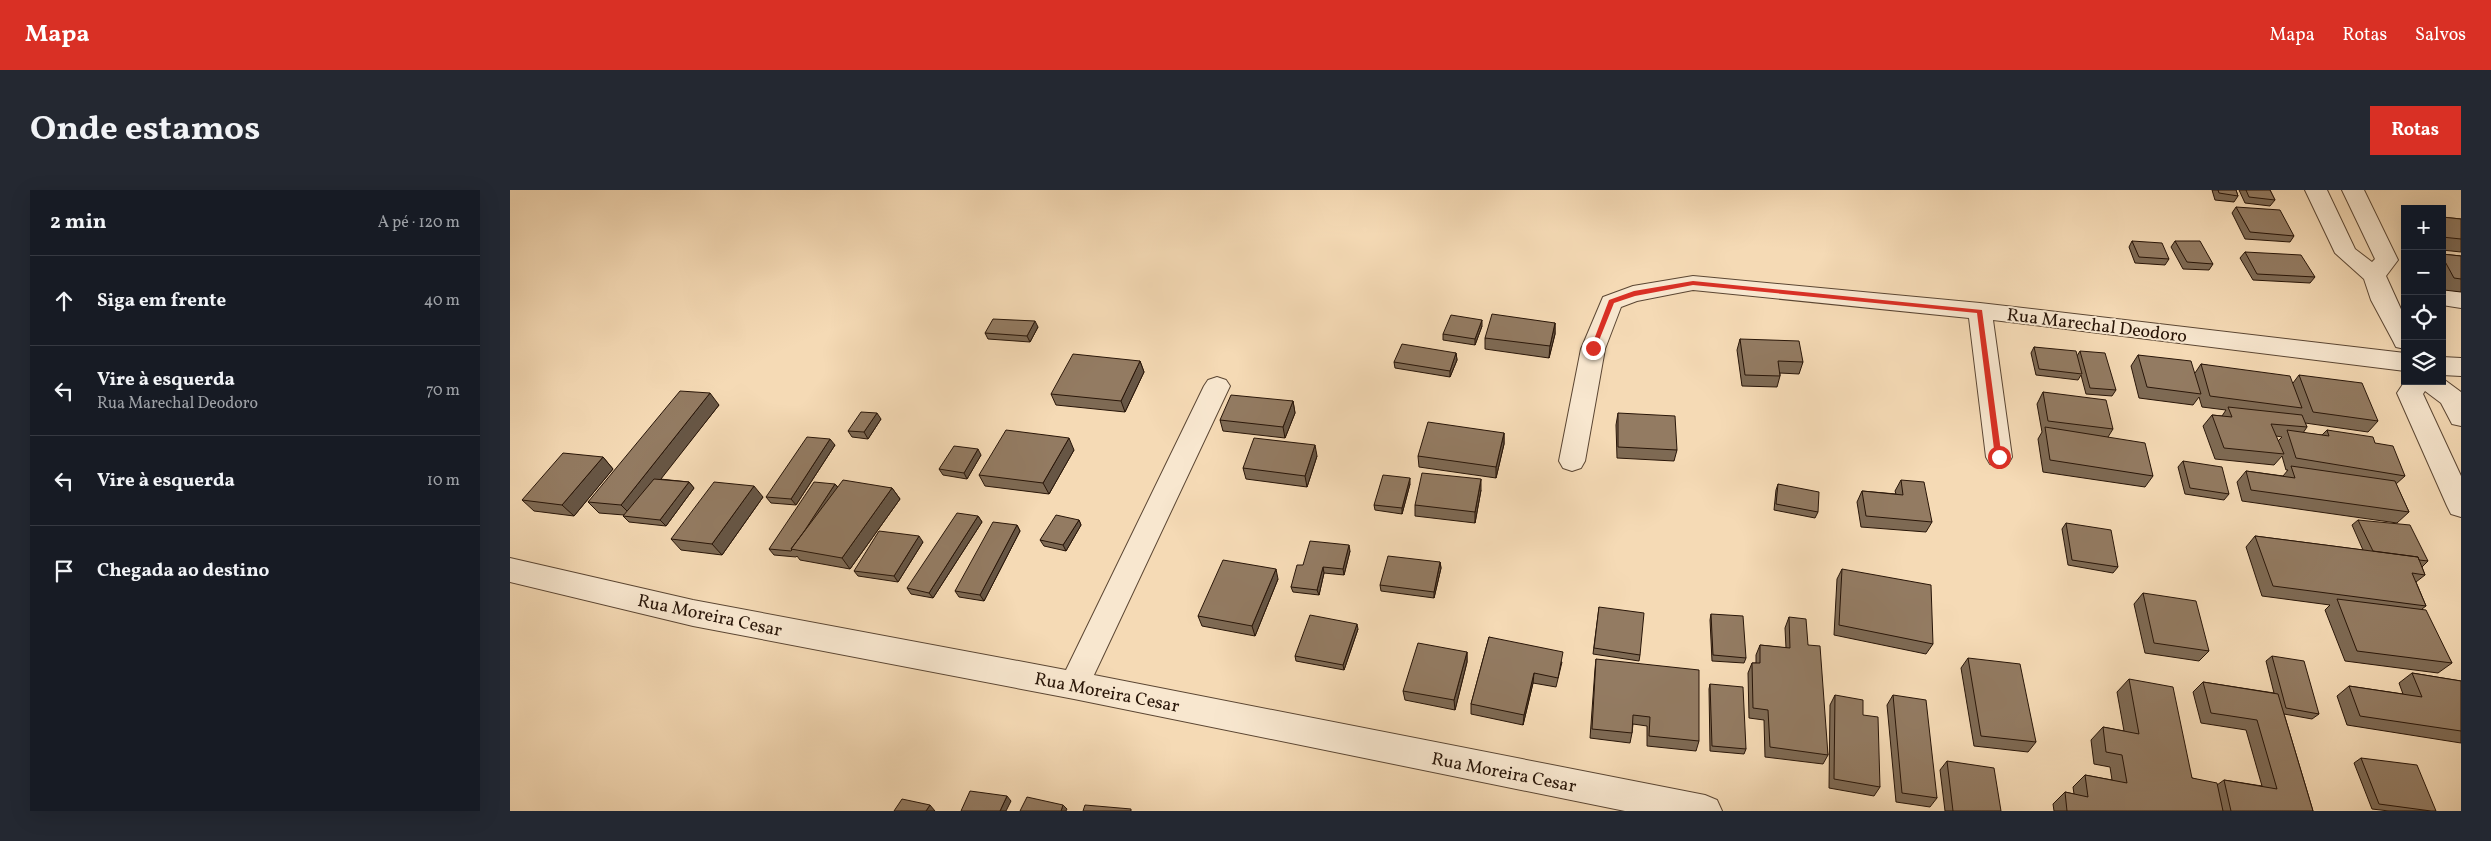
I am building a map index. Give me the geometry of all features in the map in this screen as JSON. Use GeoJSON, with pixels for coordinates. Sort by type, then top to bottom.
{"type":"FeatureCollection","features":[{"type":"Feature","properties":{"kind":"street"},"geometry":{"type":"LineString","coordinates":[[2316,190],[2346,253],[2385,289]]}},
{"type":"Feature","properties":{"kind":"street"},"geometry":{"type":"LineString","coordinates":[[2352,190],[2387,260],[2385,289],[2405,340]]}},
{"type":"Feature","properties":{"kind":"street"},"geometry":{"type":"LineString","coordinates":[[2327,214],[2367,220]]}},
{"type":"Feature","properties":{"kind":"street","name":"Rua Marechal Deodoro"},"geometry":{"type":"LineString","coordinates":[[1572,461],[1593,348],[1611,302],[1634,294],[1693,283],[1980,311],[2401,362]]}},
{"type":"Feature","properties":{"kind":"street"},"geometry":{"type":"LineString","coordinates":[[2446,298],[2461,300]]}},
{"type":"Feature","properties":{"kind":"street"},"geometry":{"type":"LineString","coordinates":[[1980,311],[1999,457]]}},
{"type":"Feature","properties":{"kind":"street"},"geometry":{"type":"LineString","coordinates":[[2446,366],[2461,367]]}},
{"type":"Feature","properties":{"kind":"street"},"geometry":{"type":"LineString","coordinates":[[2416,385],[2410,393],[2458,492]]}},
{"type":"Feature","properties":{"kind":"street"},"geometry":{"type":"LineString","coordinates":[[2434,385],[2451,397],[2461,417]]}},
{"type":"Feature","properties":{"kind":"street"},"geometry":{"type":"LineString","coordinates":[[1074,685],[1217,386]]}},
{"type":"Feature","properties":{"kind":"street","name":"Rua Moreira Cesar"},"geometry":{"type":"LineString","coordinates":[[510,570],[693,613],[1074,685],[1642,806],[1705,811]]}},
{"type":"Feature","properties":{"kind":"building"},"geometry":{"type":"Polygon","coordinates":[[[2218,190],[2236,190],[2238,196],[2219,193],[2218,190]]]}},
{"type":"Feature","properties":{"kind":"building"},"geometry":{"type":"Polygon","coordinates":[[[2246,190],[2270,190],[2275,200],[2249,197],[2246,190]]]}},
{"type":"Feature","properties":{"kind":"building"},"geometry":{"type":"Polygon","coordinates":[[[2236,207],[2280,210],[2294,236],[2250,232],[2236,207]]]}},
{"type":"Feature","properties":{"kind":"building"},"geometry":{"type":"Polygon","coordinates":[[[2446,217],[2461,219],[2461,239],[2446,237],[2446,217]]]}},
{"type":"Feature","properties":{"kind":"building"},"geometry":{"type":"Polygon","coordinates":[[[2132,241],[2162,243],[2169,259],[2139,257],[2132,241]]]}},
{"type":"Feature","properties":{"kind":"building"},"geometry":{"type":"Polygon","coordinates":[[[2175,241],[2200,241],[2213,264],[2187,262],[2175,241]]]}},
{"type":"Feature","properties":{"kind":"building"},"geometry":{"type":"Polygon","coordinates":[[[2245,252],[2301,255],[2315,277],[2257,274],[2245,252]]]}},
{"type":"Feature","properties":{"kind":"building"},"geometry":{"type":"Polygon","coordinates":[[[2446,254],[2461,256],[2461,279],[2454,278],[2446,263],[2446,254]]]}},
{"type":"Feature","properties":{"kind":"building"},"geometry":{"type":"Polygon","coordinates":[[[1492,314],[1555,323],[1550,346],[1485,338],[1492,314]]]}},
{"type":"Feature","properties":{"kind":"building"},"geometry":{"type":"Polygon","coordinates":[[[1451,315],[1482,320],[1475,339],[1443,334],[1451,315]]]}},
{"type":"Feature","properties":{"kind":"building"},"geometry":{"type":"Polygon","coordinates":[[[993,319],[1035,321],[1027,336],[985,333],[993,319]]]}},
{"type":"Feature","properties":{"kind":"building"},"geometry":{"type":"Polygon","coordinates":[[[1740,339],[1799,341],[1803,362],[1778,361],[1780,376],[1745,375],[1740,339]]]}},
{"type":"Feature","properties":{"kind":"building"},"geometry":{"type":"Polygon","coordinates":[[[1402,344],[1456,353],[1450,371],[1394,362],[1402,344]]]}},
{"type":"Feature","properties":{"kind":"building"},"geometry":{"type":"Polygon","coordinates":[[[2034,347],[2076,351],[2082,374],[2039,369],[2034,347]]]}},
{"type":"Feature","properties":{"kind":"building"},"geometry":{"type":"Polygon","coordinates":[[[2080,351],[2105,353],[2116,390],[2090,388],[2080,351]]]}},
{"type":"Feature","properties":{"kind":"building"},"geometry":{"type":"Polygon","coordinates":[[[1073,354],[1140,361],[1121,401],[1051,394],[1073,354]]]}},
{"type":"Feature","properties":{"kind":"building"},"geometry":{"type":"Polygon","coordinates":[[[2138,355],[2191,361],[2201,394],[2147,387],[2138,355]]]}},
{"type":"Feature","properties":{"kind":"building"},"geometry":{"type":"Polygon","coordinates":[[[2201,364],[2290,376],[2302,408],[2210,396],[2201,364]]]}},
{"type":"Feature","properties":{"kind":"building"},"geometry":{"type":"Polygon","coordinates":[[[2299,375],[2362,383],[2378,421],[2313,412],[2299,375]]]}},
{"type":"Feature","properties":{"kind":"building"},"geometry":{"type":"Polygon","coordinates":[[[680,391],[710,393],[621,505],[588,502],[680,391]]]}},
{"type":"Feature","properties":{"kind":"building"},"geometry":{"type":"Polygon","coordinates":[[[2043,392],[2106,400],[2113,429],[2048,421],[2043,392]]]}},
{"type":"Feature","properties":{"kind":"building"},"geometry":{"type":"Polygon","coordinates":[[[1231,395],[1293,401],[1283,427],[1220,420],[1231,395]]]}},
{"type":"Feature","properties":{"kind":"building"},"geometry":{"type":"Polygon","coordinates":[[[2228,407],[2302,415],[2307,427],[2271,424],[2284,454],[2224,448],[2212,415],[2232,417],[2228,407]]]}},
{"type":"Feature","properties":{"kind":"building"},"geometry":{"type":"Polygon","coordinates":[[[861,412],[877,413],[864,432],[848,431],[861,412]]]}},
{"type":"Feature","properties":{"kind":"building"},"geometry":{"type":"Polygon","coordinates":[[[1618,413],[1675,416],[1677,450],[1618,447],[1618,413]]]}},
{"type":"Feature","properties":{"kind":"building"},"geometry":{"type":"Polygon","coordinates":[[[1428,422],[1504,433],[1496,467],[1418,456],[1428,422]]]}},
{"type":"Feature","properties":{"kind":"building"},"geometry":{"type":"Polygon","coordinates":[[[2045,427],[2145,443],[2153,476],[2050,460],[2045,427]]]}},
{"type":"Feature","properties":{"kind":"building"},"geometry":{"type":"Polygon","coordinates":[[[1006,430],[1069,438],[1043,483],[979,475],[1006,430]]]}},
{"type":"Feature","properties":{"kind":"building"},"geometry":{"type":"Polygon","coordinates":[[[2287,430],[2329,436],[2327,430],[2373,437],[2375,443],[2393,446],[2405,476],[2296,458],[2287,430]]]}},
{"type":"Feature","properties":{"kind":"building"},"geometry":{"type":"Polygon","coordinates":[[[807,437],[830,439],[791,499],[766,497],[807,437]]]}},
{"type":"Feature","properties":{"kind":"building"},"geometry":{"type":"Polygon","coordinates":[[[1254,438],[1315,445],[1305,476],[1243,468],[1254,438]]]}},
{"type":"Feature","properties":{"kind":"building"},"geometry":{"type":"Polygon","coordinates":[[[954,446],[978,449],[964,473],[939,469],[954,446]]]}},
{"type":"Feature","properties":{"kind":"building"},"geometry":{"type":"Polygon","coordinates":[[[563,453],[603,457],[562,505],[522,500],[563,453]]]}},
{"type":"Feature","properties":{"kind":"building"},"geometry":{"type":"Polygon","coordinates":[[[2183,461],[2222,467],[2229,494],[2190,488],[2183,461]]]}},
{"type":"Feature","properties":{"kind":"building"},"geometry":{"type":"Polygon","coordinates":[[[2291,466],[2395,481],[2409,512],[2251,490],[2246,471],[2295,478],[2291,466]]]}},
{"type":"Feature","properties":{"kind":"building"},"geometry":{"type":"Polygon","coordinates":[[[1422,473],[1481,479],[1475,512],[1415,505],[1422,473]]]}},
{"type":"Feature","properties":{"kind":"building"},"geometry":{"type":"Polygon","coordinates":[[[1383,475],[1410,478],[1402,508],[1374,505],[1383,475]]]}},
{"type":"Feature","properties":{"kind":"building"},"geometry":{"type":"Polygon","coordinates":[[[654,479],[689,482],[660,520],[623,516],[654,479]]]}},
{"type":"Feature","properties":{"kind":"building"},"geometry":{"type":"Polygon","coordinates":[[[843,480],[892,488],[842,558],[791,549],[843,480]]]}},
{"type":"Feature","properties":{"kind":"building"},"geometry":{"type":"Polygon","coordinates":[[[1901,480],[1924,482],[1932,522],[1866,516],[1862,491],[1903,495],[1901,480]]]}},
{"type":"Feature","properties":{"kind":"building"},"geometry":{"type":"Polygon","coordinates":[[[714,482],[754,486],[712,544],[671,539],[714,482]]]}},
{"type":"Feature","properties":{"kind":"building"},"geometry":{"type":"Polygon","coordinates":[[[814,482],[835,484],[791,551],[769,549],[814,482]]]}},
{"type":"Feature","properties":{"kind":"building"},"geometry":{"type":"Polygon","coordinates":[[[1778,484],[1819,492],[1818,512],[1776,504],[1778,484]]]}},
{"type":"Feature","properties":{"kind":"building"},"geometry":{"type":"Polygon","coordinates":[[[957,513],[978,516],[929,593],[907,588],[957,513]]]}},
{"type":"Feature","properties":{"kind":"building"},"geometry":{"type":"Polygon","coordinates":[[[1056,515],[1079,520],[1063,545],[1040,540],[1056,515]]]}},
{"type":"Feature","properties":{"kind":"building"},"geometry":{"type":"Polygon","coordinates":[[[2358,520],[2410,525],[2428,561],[2419,560],[2418,557],[2373,551],[2358,520]]]}},
{"type":"Feature","properties":{"kind":"building"},"geometry":{"type":"Polygon","coordinates":[[[993,522],[1017,525],[980,595],[955,591],[993,522]]]}},
{"type":"Feature","properties":{"kind":"building"},"geometry":{"type":"Polygon","coordinates":[[[2066,523],[2111,530],[2118,567],[2072,560],[2066,523]]]}},
{"type":"Feature","properties":{"kind":"building"},"geometry":{"type":"Polygon","coordinates":[[[879,531],[919,536],[894,576],[854,571],[879,531]]]}},
{"type":"Feature","properties":{"kind":"building"},"geometry":{"type":"Polygon","coordinates":[[[2255,536],[2418,557],[2425,575],[2412,573],[2426,606],[2273,586],[2255,536]]]}},
{"type":"Feature","properties":{"kind":"building"},"geometry":{"type":"Polygon","coordinates":[[[1310,541],[1349,545],[1343,569],[1323,567],[1317,590],[1291,587],[1297,565],[1303,565],[1310,541]]]}},
{"type":"Feature","properties":{"kind":"building"},"geometry":{"type":"Polygon","coordinates":[[[1388,556],[1440,562],[1434,592],[1380,585],[1388,556]]]}},
{"type":"Feature","properties":{"kind":"building"},"geometry":{"type":"Polygon","coordinates":[[[1223,560],[1276,569],[1252,626],[1198,616],[1223,560]]]}},
{"type":"Feature","properties":{"kind":"building"},"geometry":{"type":"Polygon","coordinates":[[[1842,569],[1931,585],[1933,644],[1839,625],[1842,569]]]}},
{"type":"Feature","properties":{"kind":"building"},"geometry":{"type":"Polygon","coordinates":[[[2143,593],[2196,601],[2209,651],[2154,643],[2143,593]]]}},
{"type":"Feature","properties":{"kind":"building"},"geometry":{"type":"Polygon","coordinates":[[[2337,599],[2426,610],[2452,663],[2357,651],[2337,599]]]}},
{"type":"Feature","properties":{"kind":"building"},"geometry":{"type":"Polygon","coordinates":[[[1599,607],[1644,613],[1640,655],[1594,648],[1599,607]]]}},
{"type":"Feature","properties":{"kind":"building"},"geometry":{"type":"Polygon","coordinates":[[[1711,614],[1743,616],[1746,658],[1713,655],[1711,614]]]}},
{"type":"Feature","properties":{"kind":"building"},"geometry":{"type":"Polygon","coordinates":[[[1310,615],[1357,624],[1343,665],[1295,656],[1310,615]]]}},
{"type":"Feature","properties":{"kind":"building"},"geometry":{"type":"Polygon","coordinates":[[[1789,617],[1806,619],[1808,645],[1820,646],[1828,755],[1770,747],[1768,710],[1753,708],[1752,663],[1760,663],[1760,645],[1790,648],[1789,617]]]}},
{"type":"Feature","properties":{"kind":"building"},"geometry":{"type":"Polygon","coordinates":[[[1489,637],[1563,652],[1558,678],[1534,673],[1524,715],[1471,704],[1489,637]]]}},
{"type":"Feature","properties":{"kind":"building"},"geometry":{"type":"Polygon","coordinates":[[[1418,643],[1467,652],[1454,700],[1403,691],[1418,643]]]}},
{"type":"Feature","properties":{"kind":"building"},"geometry":{"type":"Polygon","coordinates":[[[2272,656],[2304,661],[2319,714],[2286,708],[2272,656]]]}},
{"type":"Feature","properties":{"kind":"building"},"geometry":{"type":"Polygon","coordinates":[[[1968,658],[2020,664],[2036,742],[1981,736],[1968,658]]]}},
{"type":"Feature","properties":{"kind":"building"},"geometry":{"type":"Polygon","coordinates":[[[1596,659],[1699,670],[1699,741],[1649,736],[1650,717],[1633,715],[1632,733],[1592,729],[1596,659]]]}},
{"type":"Feature","properties":{"kind":"building"},"geometry":{"type":"Polygon","coordinates":[[[2412,673],[2461,681],[2461,731],[2360,716],[2349,686],[2422,697],[2412,673]]]}},
{"type":"Feature","properties":{"kind":"building"},"geometry":{"type":"Polygon","coordinates":[[[2129,679],[2173,687],[2192,778],[2217,783],[2223,811],[2067,811],[2065,792],[2088,797],[2085,775],[2127,783],[2122,755],[2106,752],[2103,727],[2139,734],[2129,679]]]}},
{"type":"Feature","properties":{"kind":"building"},"geometry":{"type":"Polygon","coordinates":[[[2203,682],[2278,694],[2313,811],[2231,811],[2224,780],[2277,789],[2257,720],[2211,713],[2203,682]]]}},
{"type":"Feature","properties":{"kind":"building"},"geometry":{"type":"Polygon","coordinates":[[[1710,684],[1743,687],[1746,749],[1712,746],[1710,684]]]}},
{"type":"Feature","properties":{"kind":"building"},"geometry":{"type":"Polygon","coordinates":[[[1835,695],[1863,700],[1863,715],[1878,717],[1880,787],[1834,779],[1835,695]]]}},
{"type":"Feature","properties":{"kind":"building"},"geometry":{"type":"Polygon","coordinates":[[[1893,695],[1926,700],[1937,798],[1902,793],[1893,695]]]}},
{"type":"Feature","properties":{"kind":"building"},"geometry":{"type":"Polygon","coordinates":[[[2361,758],[2417,765],[2436,811],[2379,804],[2361,758]]]}},
{"type":"Feature","properties":{"kind":"building"},"geometry":{"type":"Polygon","coordinates":[[[1947,761],[1994,768],[2001,811],[1953,811],[1947,761]]]}},
{"type":"Feature","properties":{"kind":"building"},"geometry":{"type":"Polygon","coordinates":[[[970,791],[1007,796],[1000,811],[961,811],[970,791]]]}},
{"type":"Feature","properties":{"kind":"building"},"geometry":{"type":"Polygon","coordinates":[[[1027,797],[1063,805],[1061,811],[1020,811],[1027,797]]]}},
{"type":"Feature","properties":{"kind":"building"},"geometry":{"type":"Polygon","coordinates":[[[902,799],[930,805],[926,811],[894,811],[902,799]]]}},
{"type":"Feature","properties":{"kind":"building"},"geometry":{"type":"Polygon","coordinates":[[[1085,805],[1131,809],[1131,811],[1083,811],[1085,805]]]}},
{"type":"Feature","properties":{"kind":"route"},"geometry":{"type":"LineString","coordinates":[[1593,348],[1611,302],[1634,294],[1693,283],[1980,311],[1999,457]]}}]}
